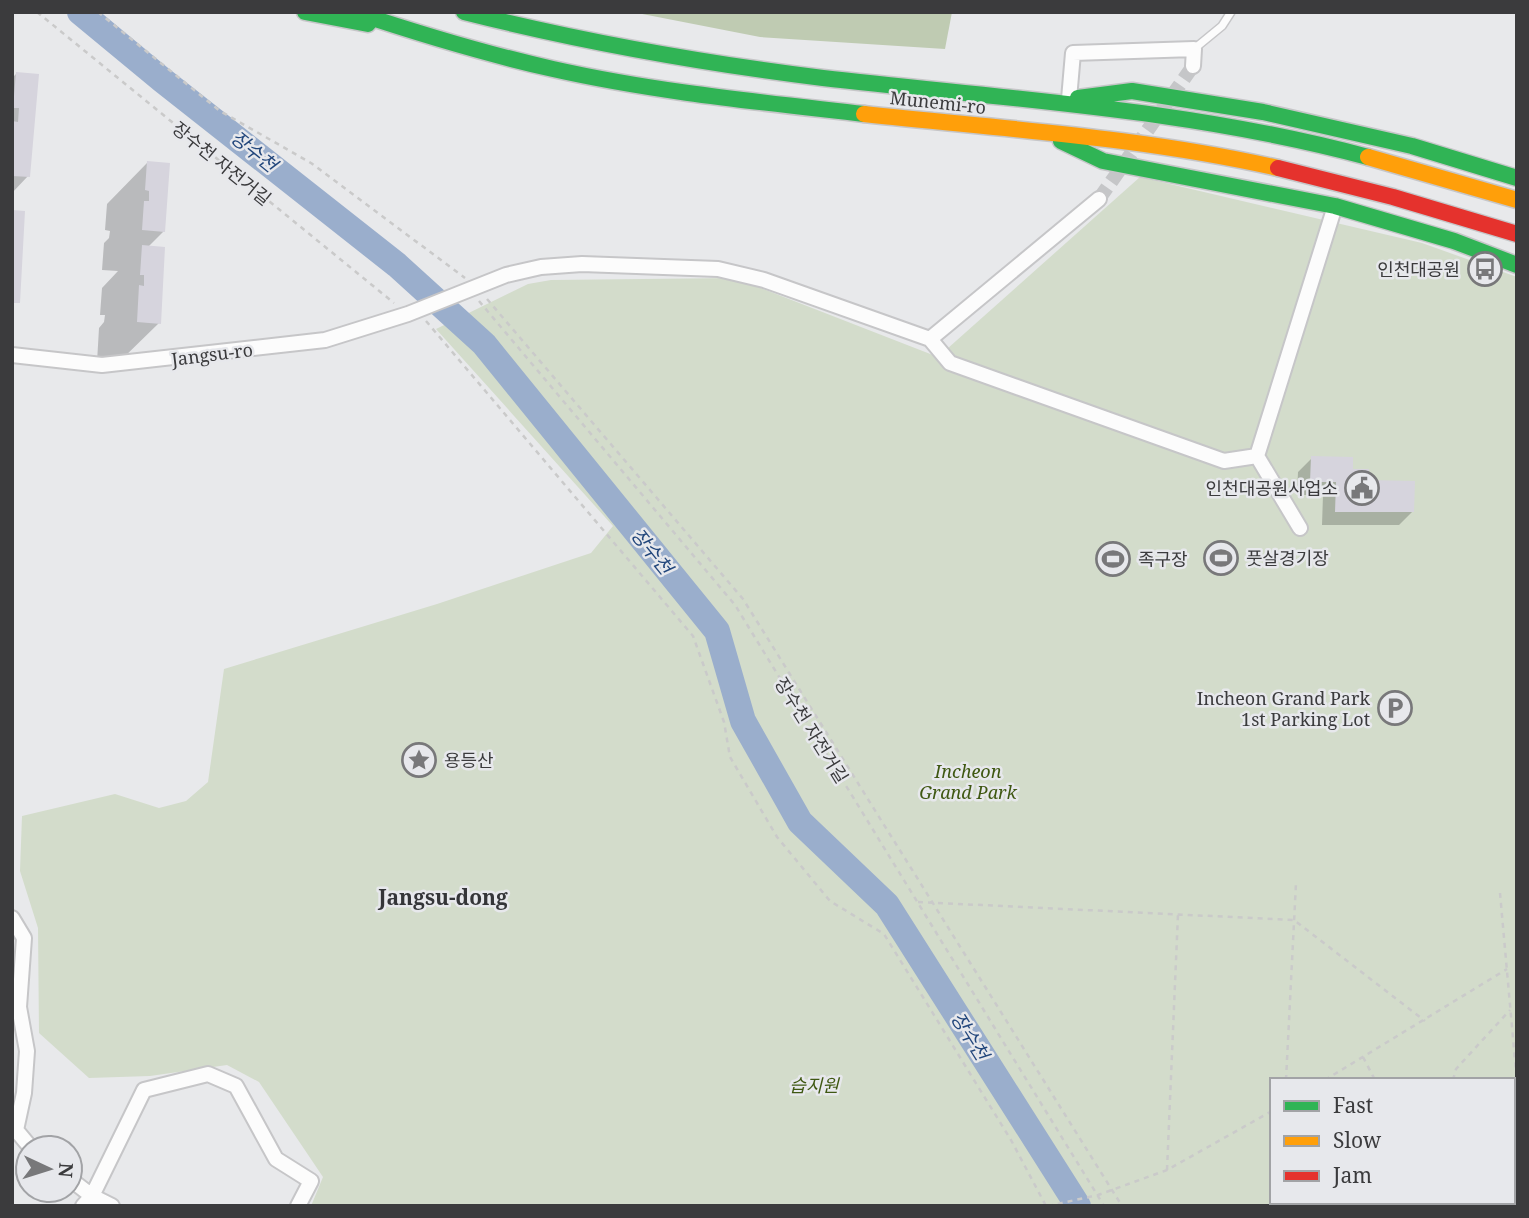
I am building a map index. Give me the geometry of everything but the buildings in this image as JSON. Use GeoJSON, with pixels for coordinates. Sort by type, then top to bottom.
{"type":"FeatureCollection","features":[{"type":"Feature","properties":{"kind":"main road"},"geometry":{"type":"LineString","coordinates":[[305,12],[401,30]]}},
{"type":"Feature","properties":{"kind":"main road","name":"Munemi-ro"},"geometry":{"type":"LineString","coordinates":[[354,12],[401,30],[528,64],[641,86],[790,106],[1044,132],[1184,150],[1394,195],[1517,234]]}},
{"type":"Feature","properties":{"kind":"main road","name":"Munemi-ro"},"geometry":{"type":"LineString","coordinates":[[464,12],[533,32],[647,53],[1188,119],[1283,136],[1401,164],[1517,200]]}},
{"type":"Feature","properties":{"kind":"main road"},"geometry":{"type":"LineString","coordinates":[[1045,103],[1132,92],[1263,112],[1412,146],[1517,178]]}},
{"type":"Feature","properties":{"kind":"main road"},"geometry":{"type":"LineString","coordinates":[[1044,132],[1103,161],[1335,206],[1454,241],[1517,265]]}},
{"type":"Feature","properties":{"kind":"street"},"geometry":{"type":"LineString","coordinates":[[1069,99],[1073,54],[1194,49],[1192,66]]}},
{"type":"Feature","properties":{"kind":"street"},"geometry":{"type":"LineString","coordinates":[[1099,199],[930,339],[950,363],[963,368],[1224,461],[1256,456]]}},
{"type":"Feature","properties":{"kind":"street"},"geometry":{"type":"LineString","coordinates":[[1300,528],[1256,456],[1335,206]]}},
{"type":"Feature","properties":{"kind":"street","name":"Jangsu-ro"},"geometry":{"type":"LineString","coordinates":[[12,355],[102,365],[326,340],[418,310],[517,272],[582,264],[718,269],[764,280],[930,339]]}},
{"type":"Feature","properties":{"kind":"street"},"geometry":{"type":"LineString","coordinates":[[12,918],[24,938],[19,1007],[27,1051],[24,1093],[14,1131]]}},
{"type":"Feature","properties":{"kind":"street"},"geometry":{"type":"LineString","coordinates":[[112,1206],[87,1201],[144,1090],[208,1074],[236,1086],[276,1159],[312,1181],[298,1206]]}},
{"type":"Feature","properties":{"kind":"lane"},"geometry":{"type":"LineString","coordinates":[[1194,49],[1222,26],[1231,12]]}},
{"type":"Feature","properties":{"kind":"path","name":"장수천 자전거길"},"geometry":{"type":"LineString","coordinates":[[37,12],[418,310],[693,636],[724,722],[730,757],[777,837],[830,901],[884,934],[1011,1140],[1047,1206]]}},
{"type":"Feature","properties":{"kind":"path"},"geometry":{"type":"LineString","coordinates":[[98,12],[220,111],[311,163],[468,290],[743,599],[1122,1206]]}},
{"type":"Feature","properties":{"kind":"path","name":"장수천 자전거길"},"geometry":{"type":"LineString","coordinates":[[468,290],[735,605],[1104,1206]]}},
{"type":"Feature","properties":{"kind":"path"},"geometry":{"type":"LineString","coordinates":[[1286,1078],[1296,883]]}},
{"type":"Feature","properties":{"kind":"path"},"geometry":{"type":"LineString","coordinates":[[1500,893],[1517,1083]]}},
{"type":"Feature","properties":{"kind":"path"},"geometry":{"type":"LineString","coordinates":[[918,902],[1294,920],[1425,1021]]}},
{"type":"Feature","properties":{"kind":"path"},"geometry":{"type":"LineString","coordinates":[[1167,1170],[1178,914]]}},
{"type":"Feature","properties":{"kind":"path"},"geometry":{"type":"LineString","coordinates":[[1328,1078],[1507,969]]}},
{"type":"Feature","properties":{"kind":"path"},"geometry":{"type":"LineString","coordinates":[[1454,1078],[1456,1069],[1510,1010]]}},
{"type":"Feature","properties":{"kind":"path"},"geometry":{"type":"LineString","coordinates":[[1363,1057],[1374,1078]]}},
{"type":"Feature","properties":{"kind":"path"},"geometry":{"type":"LineString","coordinates":[[1047,1206],[1098,1195],[1167,1170],[1270,1112]]}},
{"type":"Feature","properties":{"kind":"green space"},"geometry":{"type":"Polygon","coordinates":[[[632,12],[952,12],[945,49],[760,37],[632,12]]]}},
{"type":"Feature","properties":{"kind":"green space","name":"Incheon Grand Park"},"geometry":{"type":"Polygon","coordinates":[[[1140,177],[1422,243],[1517,277],[1517,1206],[311,1206],[323,1177],[259,1082],[227,1065],[150,1076],[89,1078],[39,1033],[38,928],[20,871],[22,816],[115,794],[159,808],[186,801],[208,782],[224,669],[437,604],[591,553],[613,526],[436,329],[528,284],[551,280],[735,278],[938,357],[1140,177]]]}},
{"type":"Feature","properties":{"kind":"waterway","name":"장수천"},"geometry":{"type":"LineString","coordinates":[[80,12],[397,265],[484,344],[717,631],[743,721],[800,822],[887,905],[1078,1206]]}},
{"type":"Feature","properties":{"kind":"tunnel"},"geometry":{"type":"LineString","coordinates":[[1099,199],[1193,66]]}},
{"type":"Feature","properties":{"kind":"traffic: fast"},"geometry":{"type":"LineString","coordinates":[[305,12],[368,24]]}},
{"type":"Feature","properties":{"kind":"traffic: fast"},"geometry":{"type":"LineString","coordinates":[[354,12],[478,50],[591,77],[708,96],[864,114]]}},
{"type":"Feature","properties":{"kind":"traffic: fast"},"geometry":{"type":"LineString","coordinates":[[464,12],[553,33],[733,66],[1166,116],[1233,127],[1368,157]]}},
{"type":"Feature","properties":{"kind":"traffic: fast"},"geometry":{"type":"LineString","coordinates":[[1078,98],[1132,91],[1263,112],[1412,146],[1517,178]]}},
{"type":"Feature","properties":{"kind":"traffic: fast"},"geometry":{"type":"LineString","coordinates":[[1061,141],[1103,161],[1335,206],[1454,241],[1517,265]]}},
{"type":"Feature","properties":{"kind":"traffic: slow"},"geometry":{"type":"LineString","coordinates":[[864,114],[1124,141],[1278,168]]}},
{"type":"Feature","properties":{"kind":"traffic: slow"},"geometry":{"type":"LineString","coordinates":[[1368,157],[1517,200]]}},
{"type":"Feature","properties":{"kind":"traffic: jam"},"geometry":{"type":"LineString","coordinates":[[1278,168],[1393,197],[1517,234]]}},
{"type":"Feature","properties":{"kind":"place","name":"인천대공원"},"geometry":{"type":"Point","coordinates":[1485,269]}},
{"type":"Feature","properties":{"kind":"place","name":"인천대공원사업소"},"geometry":{"type":"Point","coordinates":[1362,488]}},
{"type":"Feature","properties":{"kind":"place","name":"풋살경기장"},"geometry":{"type":"Point","coordinates":[1221,558]}},
{"type":"Feature","properties":{"kind":"place","name":"족구장"},"geometry":{"type":"Point","coordinates":[1113,559]}},
{"type":"Feature","properties":{"kind":"place","name":"Incheon Grand Park 1st Parking Lot"},"geometry":{"type":"Point","coordinates":[1395,708]}},
{"type":"Feature","properties":{"kind":"place","name":"용등산"},"geometry":{"type":"Point","coordinates":[419,760]}},
{"type":"Feature","properties":{"kind":"district","name":"Jangsu-dong"},"geometry":{"type":"Point","coordinates":[443,897]}},
{"type":"Feature","properties":{"kind":"park label","name":"습지원"},"geometry":{"type":"Point","coordinates":[814,1085]}}]}
